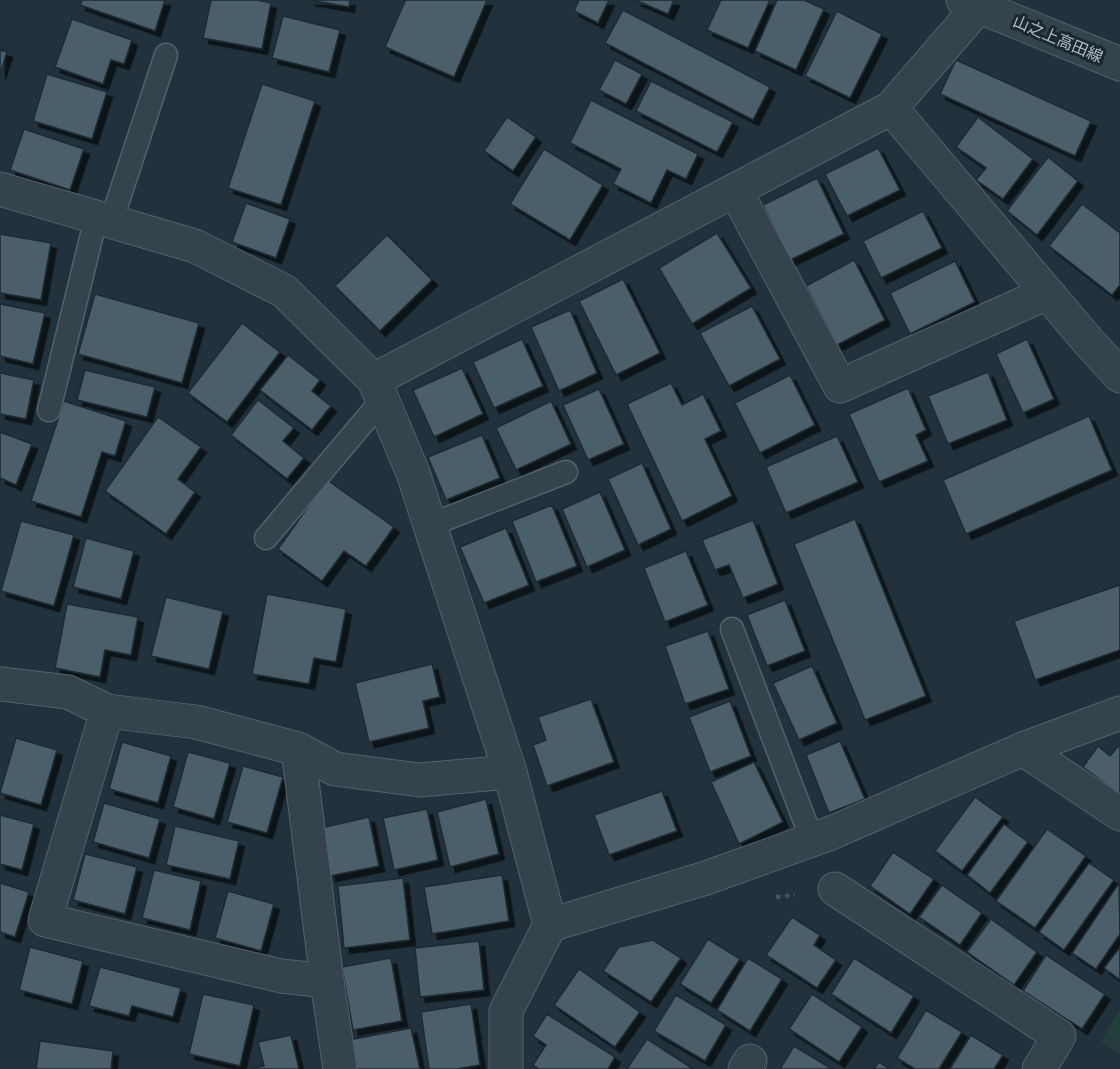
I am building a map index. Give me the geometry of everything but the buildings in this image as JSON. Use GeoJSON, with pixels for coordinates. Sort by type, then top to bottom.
{"type":"FeatureCollection","features":[{"type":"Feature","properties":{"kind":"street","name":"山之上高田線"},"geometry":{"type":"LineString","coordinates":[[971,3],[1120,64]]}},
{"type":"Feature","properties":{"kind":"street"},"geometry":{"type":"LineString","coordinates":[[379,389],[735,190],[891,108],[971,3]]}},
{"type":"Feature","properties":{"kind":"street"},"geometry":{"type":"LineString","coordinates":[[891,108],[1120,376]]}},
{"type":"Feature","properties":{"kind":"street"},"geometry":{"type":"LineString","coordinates":[[0,189],[195,246],[284,291],[379,389],[413,473],[510,772],[550,925],[506,1011],[506,1069]]}},
{"type":"Feature","properties":{"kind":"street"},"geometry":{"type":"LineString","coordinates":[[735,190],[840,386],[1047,293]]}},
{"type":"Feature","properties":{"kind":"street"},"geometry":{"type":"LineString","coordinates":[[0,684],[68,692],[107,711],[196,722],[298,749],[335,769],[420,780],[510,772]]}},
{"type":"Feature","properties":{"kind":"street"},"geometry":{"type":"LineString","coordinates":[[107,711],[45,920],[281,976],[327,981]]}},
{"type":"Feature","properties":{"kind":"street"},"geometry":{"type":"LineString","coordinates":[[550,925],[706,878],[812,840],[1023,749],[1120,713]]}},
{"type":"Feature","properties":{"kind":"street"},"geometry":{"type":"LineString","coordinates":[[298,749],[340,1069]]}},
{"type":"Feature","properties":{"kind":"street"},"geometry":{"type":"LineString","coordinates":[[1023,749],[1120,814]]}},
{"type":"Feature","properties":{"kind":"street"},"geometry":{"type":"LineString","coordinates":[[835,889],[1059,1036],[1039,1069]]}},
{"type":"Feature","properties":{"kind":"lane"},"geometry":{"type":"LineString","coordinates":[[49,410],[104,220],[166,55]]}},
{"type":"Feature","properties":{"kind":"lane"},"geometry":{"type":"LineString","coordinates":[[266,538],[379,389]]}},
{"type":"Feature","properties":{"kind":"lane"},"geometry":{"type":"LineString","coordinates":[[430,525],[566,472]]}},
{"type":"Feature","properties":{"kind":"lane"},"geometry":{"type":"LineString","coordinates":[[732,629],[812,840]]}},
{"type":"Feature","properties":{"kind":"green space"},"geometry":{"type":"Polygon","coordinates":[[[1120,1010],[1120,1054],[1101,1042],[1120,1010]]]}}]}
